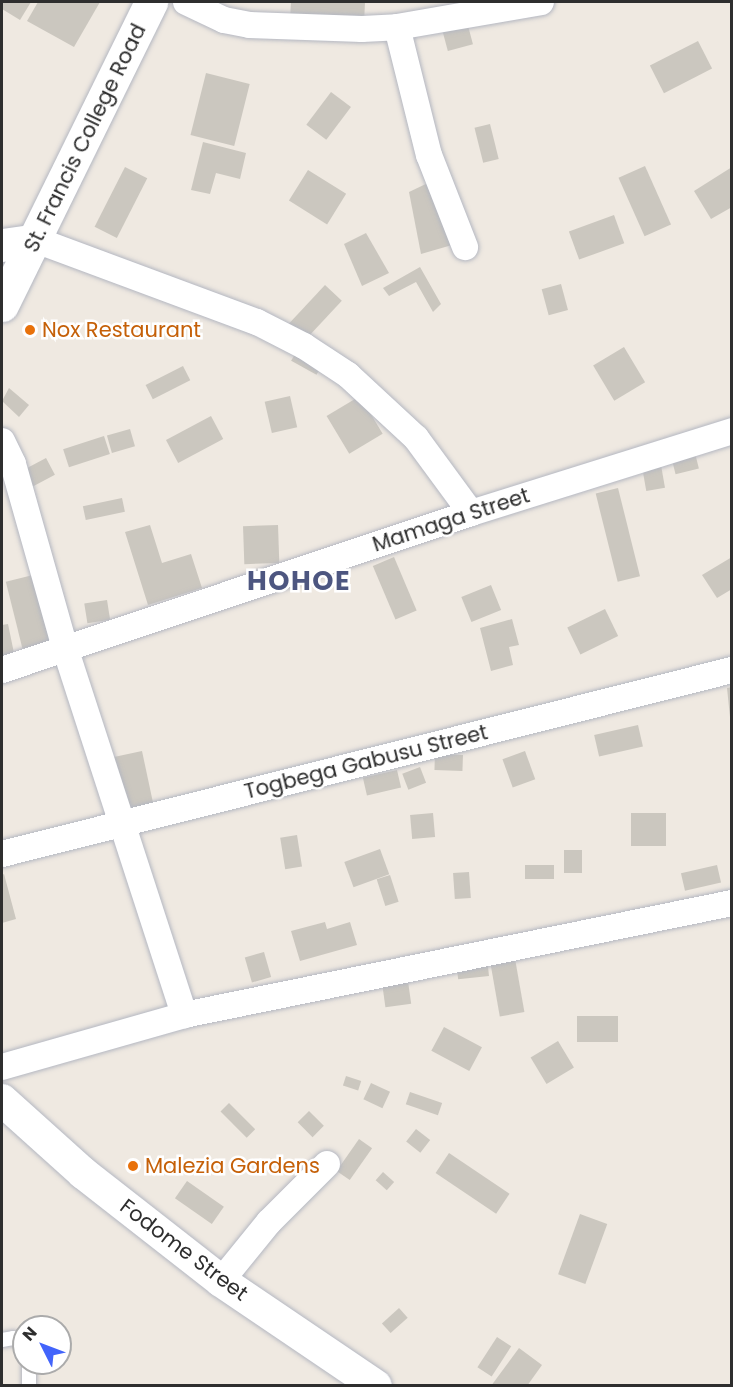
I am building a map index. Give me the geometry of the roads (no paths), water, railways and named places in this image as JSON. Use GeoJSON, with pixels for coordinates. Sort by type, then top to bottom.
{"type":"FeatureCollection","features":[{"type":"Feature","properties":{"kind":"main road","name":"St. Francis College Road"},"geometry":{"type":"LineString","coordinates":[[2,306],[152,2]]}},
{"type":"Feature","properties":{"kind":"main road"},"geometry":{"type":"LineString","coordinates":[[2,245],[36,240]]}},
{"type":"Feature","properties":{"kind":"street"},"geometry":{"type":"LineString","coordinates":[[186,2],[224,20],[249,25],[397,27],[541,2]]}},
{"type":"Feature","properties":{"kind":"street"},"geometry":{"type":"LineString","coordinates":[[397,27],[429,155],[465,247]]}},
{"type":"Feature","properties":{"kind":"street"},"geometry":{"type":"LineString","coordinates":[[36,240],[257,322],[304,346],[348,375],[408,430],[471,513]]}},
{"type":"Feature","properties":{"kind":"street","name":"Mamaga Street"},"geometry":{"type":"LineString","coordinates":[[2,670],[66,651],[471,513],[732,432]]}},
{"type":"Feature","properties":{"kind":"street"},"geometry":{"type":"LineString","coordinates":[[2,441],[13,464],[66,651],[184,1015]]}},
{"type":"Feature","properties":{"kind":"street","name":"Togbega Gabusu Street"},"geometry":{"type":"LineString","coordinates":[[2,854],[732,670]]}},
{"type":"Feature","properties":{"kind":"street"},"geometry":{"type":"LineString","coordinates":[[2,1067],[184,1015],[732,903]]}},
{"type":"Feature","properties":{"kind":"street","name":"Fodome Street"},"geometry":{"type":"LineString","coordinates":[[2,1100],[83,1173],[221,1281],[376,1386]]}},
{"type":"Feature","properties":{"kind":"street"},"geometry":{"type":"LineString","coordinates":[[221,1281],[269,1222],[327,1164]]}},
{"type":"Feature","properties":{"kind":"place","name":"Nox Restaurant"},"geometry":{"type":"Point","coordinates":[30,330]}},
{"type":"Feature","properties":{"kind":"place","name":"Malezia Gardens"},"geometry":{"type":"Point","coordinates":[133,1166]}},
{"type":"Feature","properties":{"kind":"district","name":"HOHOE"},"geometry":{"type":"Point","coordinates":[299,581]}}]}
